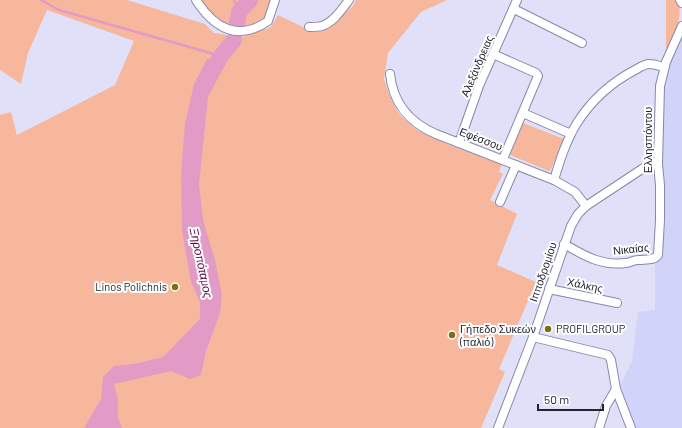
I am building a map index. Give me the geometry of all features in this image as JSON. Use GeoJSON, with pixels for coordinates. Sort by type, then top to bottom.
{"type":"FeatureCollection","features":[{"type":"Feature","properties":{"kind":"street"},"geometry":{"type":"LineString","coordinates":[[196,0],[213,21],[227,28],[240,32],[251,29],[268,21],[275,0]]}},
{"type":"Feature","properties":{"kind":"street"},"geometry":{"type":"LineString","coordinates":[[309,27],[322,26],[331,21],[348,0]]}},
{"type":"Feature","properties":{"kind":"street","name":"Αλεξάνδρειας"},"geometry":{"type":"LineString","coordinates":[[459,143],[479,86],[517,0]]}},
{"type":"Feature","properties":{"kind":"street"},"geometry":{"type":"LineString","coordinates":[[514,9],[582,43]]}},
{"type":"Feature","properties":{"kind":"street","name":"Ελλησπόντου"},"geometry":{"type":"LineString","coordinates":[[656,258],[659,252],[661,195],[658,164],[659,94],[664,67],[682,26]]}},
{"type":"Feature","properties":{"kind":"street"},"geometry":{"type":"LineString","coordinates":[[493,54],[538,74],[537,80],[503,159]]}},
{"type":"Feature","properties":{"kind":"street"},"geometry":{"type":"LineString","coordinates":[[554,180],[563,152],[571,134],[580,118],[589,107],[616,82],[634,70],[647,64],[664,67]]}},
{"type":"Feature","properties":{"kind":"street","name":"Εφέσσου"},"geometry":{"type":"LineString","coordinates":[[390,74],[392,88],[398,102],[410,119],[425,129],[554,180],[575,192],[586,206]]}},
{"type":"Feature","properties":{"kind":"street"},"geometry":{"type":"LineString","coordinates":[[523,113],[571,134]]}},
{"type":"Feature","properties":{"kind":"street","name":"Ιπποδρομίου"},"geometry":{"type":"LineString","coordinates":[[498,428],[533,337],[570,226],[578,214],[586,206],[645,167],[658,164]]}},
{"type":"Feature","properties":{"kind":"street"},"geometry":{"type":"LineString","coordinates":[[500,202],[516,165]]}},
{"type":"Feature","properties":{"kind":"street","name":"Νικαίας"},"geometry":{"type":"LineString","coordinates":[[564,244],[598,262],[626,263],[634,260],[656,258]]}},
{"type":"Feature","properties":{"kind":"street","name":"Χάλκης"},"geometry":{"type":"LineString","coordinates":[[549,289],[617,303]]}},
{"type":"Feature","properties":{"kind":"street"},"geometry":{"type":"LineString","coordinates":[[533,337],[604,353],[609,356],[616,389],[631,428]]}},
{"type":"Feature","properties":{"kind":"street"},"geometry":{"type":"LineString","coordinates":[[600,428],[603,413],[616,389]]}},
{"type":"Feature","properties":{"kind":"shaded area"},"geometry":{"type":"Polygon","coordinates":[[[0,0],[127,0],[205,24],[214,33],[243,37],[271,27],[278,15],[309,30],[330,27],[353,6],[356,0],[447,0],[421,12],[388,53],[384,79],[389,94],[399,114],[417,130],[449,145],[502,164],[499,172],[503,174],[490,200],[517,214],[497,265],[536,282],[499,369],[505,372],[481,428],[0,428],[0,115],[11,112],[17,135],[115,85],[134,41],[47,10],[28,53],[21,84],[0,70],[0,0]]]}},
{"type":"Feature","properties":{"kind":"shaded area"},"geometry":{"type":"Polygon","coordinates":[[[199,0],[271,0],[265,17],[256,23],[238,30],[214,18],[199,0]]]}},
{"type":"Feature","properties":{"kind":"shaded area"},"geometry":{"type":"Polygon","coordinates":[[[666,0],[679,0],[680,14],[677,27],[666,52],[666,0]]]}},
{"type":"Feature","properties":{"kind":"shaded area"},"geometry":{"type":"Polygon","coordinates":[[[682,23],[682,428],[635,428],[620,385],[632,361],[638,312],[655,310],[656,102],[661,70],[666,52],[682,23]]]}},
{"type":"Feature","properties":{"kind":"shaded area"},"geometry":{"type":"Polygon","coordinates":[[[523,123],[564,139],[549,171],[510,155],[523,123]]]}},
{"type":"Feature","properties":{"kind":"water"},"geometry":{"type":"Polygon","coordinates":[[[207,59],[226,63],[208,97],[199,184],[203,220],[215,260],[222,295],[220,313],[206,351],[201,375],[190,379],[171,371],[114,384],[118,399],[118,418],[122,428],[84,428],[101,399],[103,377],[114,366],[134,364],[163,357],[200,319],[200,302],[191,282],[182,231],[181,174],[185,124],[194,84],[207,59]]]}},
{"type":"Feature","properties":{"kind":"waterway"},"geometry":{"type":"LineString","coordinates":[[41,0],[59,10],[221,56]]}},
{"type":"Feature","properties":{"kind":"waterway"},"geometry":{"type":"LineString","coordinates":[[234,0],[239,12]]}},
{"type":"Feature","properties":{"kind":"waterway","name":"Ξηροπόταμος"},"geometry":{"type":"LineString","coordinates":[[236,28],[239,12],[250,0]]}},
{"type":"Feature","properties":{"kind":"waterway","name":"Ξηροπόταμος"},"geometry":{"type":"LineString","coordinates":[[207,80],[221,56],[234,40]]}},
{"type":"Feature","properties":{"kind":"place","name":"Linos Polichnis"},"geometry":{"type":"Point","coordinates":[175,287]}},
{"type":"Feature","properties":{"kind":"place","name":"PROFILGROUP"},"geometry":{"type":"Point","coordinates":[548,329]}},
{"type":"Feature","properties":{"kind":"place","name":"Γήπεδο Συκεών (παλιό)"},"geometry":{"type":"Point","coordinates":[452,335]}}]}
